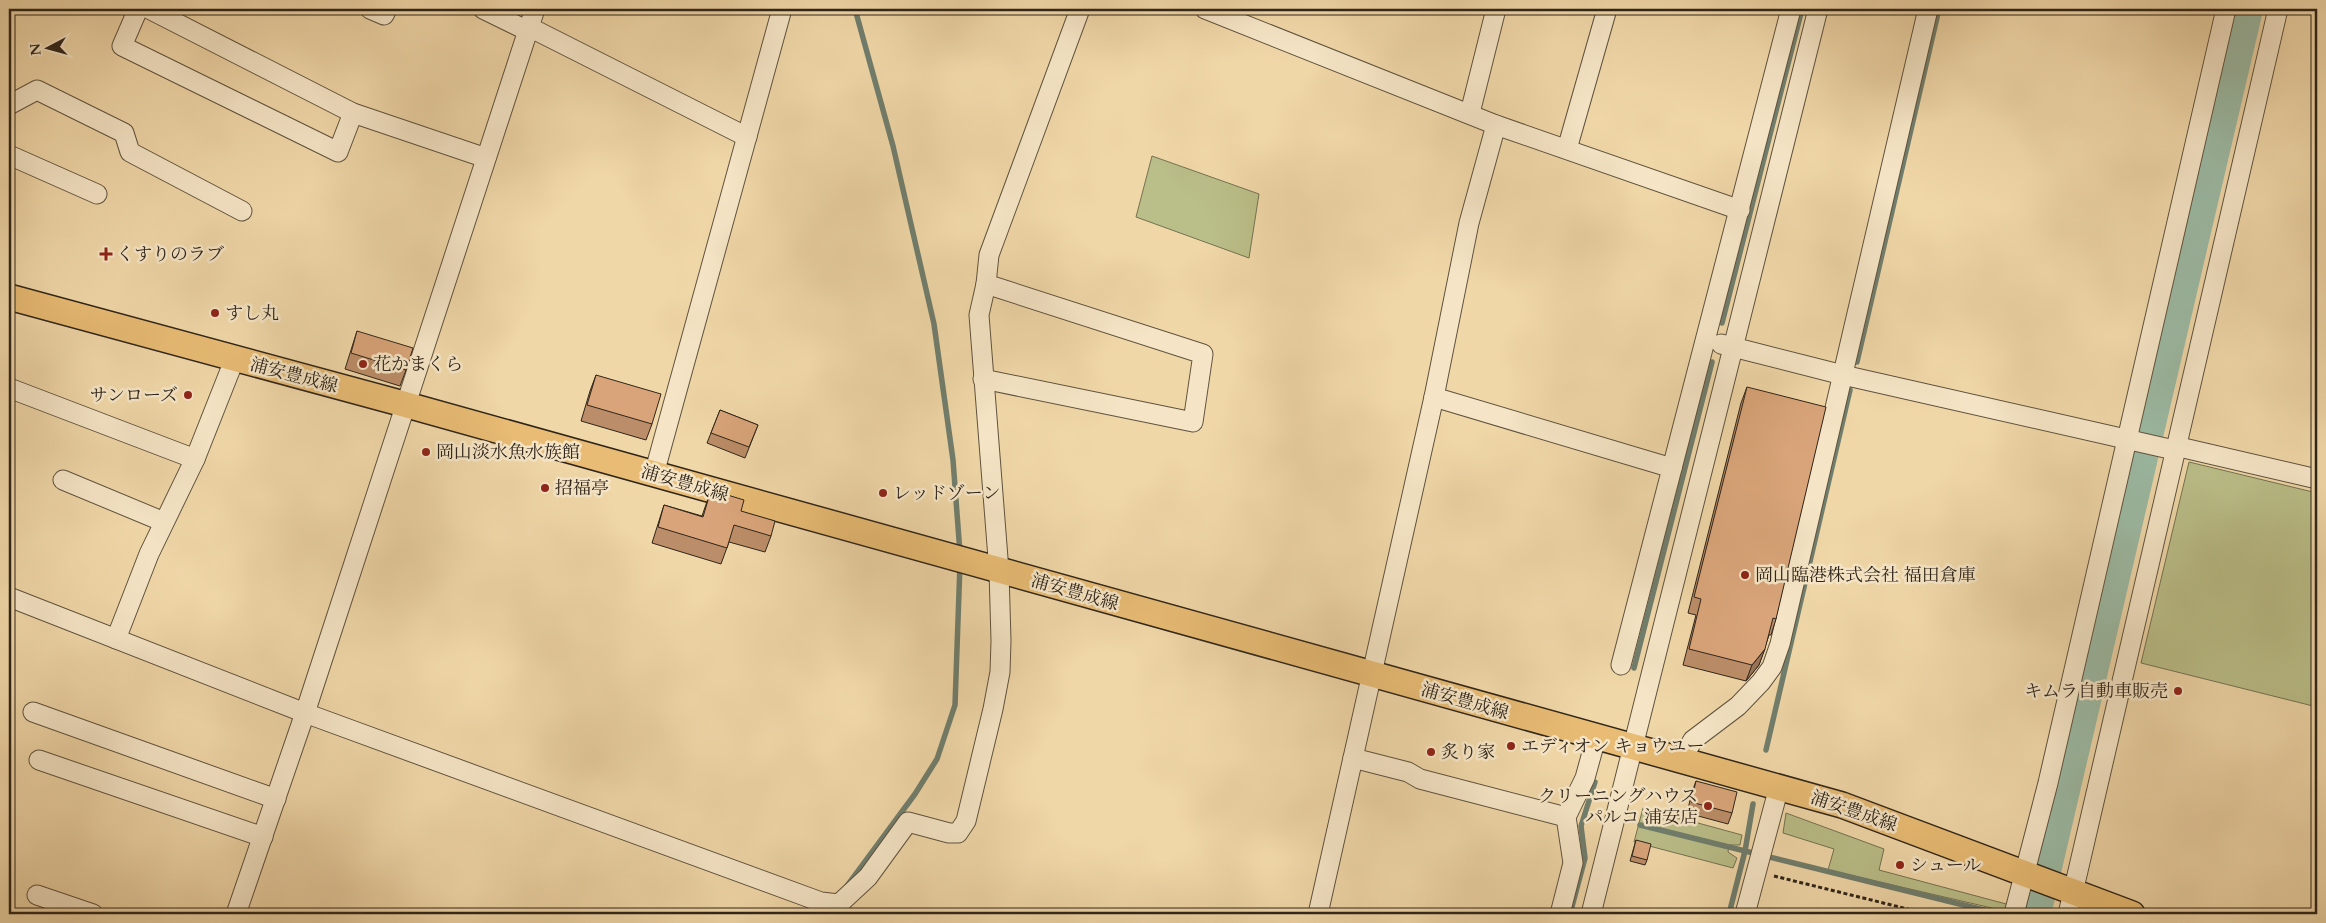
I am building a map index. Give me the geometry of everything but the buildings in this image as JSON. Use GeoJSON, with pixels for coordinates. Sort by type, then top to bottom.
{"type":"FeatureCollection","features":[{"type":"Feature","properties":{"kind":"main road","name":"浦安豊成線"},"geometry":{"type":"LineString","coordinates":[[9,297],[406,405],[1842,805],[2027,875],[2065,897],[2132,914]]}},
{"type":"Feature","properties":{"kind":"street"},"geometry":{"type":"LineString","coordinates":[[353,113],[338,152],[122,46],[138,9],[353,113],[486,158]]}},
{"type":"Feature","properties":{"kind":"street"},"geometry":{"type":"LineString","coordinates":[[370,9],[384,15],[387,9]]}},
{"type":"Feature","properties":{"kind":"street"},"geometry":{"type":"LineString","coordinates":[[483,9],[528,31],[537,32],[746,137]]}},
{"type":"Feature","properties":{"kind":"street"},"geometry":{"type":"LineString","coordinates":[[236,914],[305,713],[534,9]]}},
{"type":"Feature","properties":{"kind":"street"},"geometry":{"type":"LineString","coordinates":[[654,474],[782,9]]}},
{"type":"Feature","properties":{"kind":"street"},"geometry":{"type":"LineString","coordinates":[[9,597],[305,713],[824,906],[854,892],[868,877],[908,822],[949,833],[958,833],[966,821],[994,709],[1000,672],[999,570],[983,379],[980,314],[989,255],[1080,9]]}},
{"type":"Feature","properties":{"kind":"street"},"geometry":{"type":"LineString","coordinates":[[1205,9],[1470,112],[1496,125],[1740,210]]}},
{"type":"Feature","properties":{"kind":"street"},"geometry":{"type":"LineString","coordinates":[[1470,112],[1496,9]]}},
{"type":"Feature","properties":{"kind":"street"},"geometry":{"type":"LineString","coordinates":[[1567,149],[1607,9]]}},
{"type":"Feature","properties":{"kind":"street"},"geometry":{"type":"LineString","coordinates":[[1621,665],[1792,9]]}},
{"type":"Feature","properties":{"kind":"street"},"geometry":{"type":"LineString","coordinates":[[1591,914],[1818,9]]}},
{"type":"Feature","properties":{"kind":"street"},"geometry":{"type":"LineString","coordinates":[[1681,760],[1694,740],[1738,706],[1772,667],[1780,644],[1928,9]]}},
{"type":"Feature","properties":{"kind":"street"},"geometry":{"type":"LineString","coordinates":[[2014,914],[2027,875],[2131,441],[2226,9]]}},
{"type":"Feature","properties":{"kind":"street"},"geometry":{"type":"LineString","coordinates":[[2065,897],[2169,448],[2278,9]]}},
{"type":"Feature","properties":{"kind":"street"},"geometry":{"type":"LineString","coordinates":[[9,105],[37,90],[124,134],[130,152],[242,211]]}},
{"type":"Feature","properties":{"kind":"street"},"geometry":{"type":"LineString","coordinates":[[1318,914],[1434,397],[1470,223],[1496,125]]}},
{"type":"Feature","properties":{"kind":"street"},"geometry":{"type":"LineString","coordinates":[[9,155],[97,194]]}},
{"type":"Feature","properties":{"kind":"street"},"geometry":{"type":"LineString","coordinates":[[983,379],[1194,422],[1203,354],[986,284]]}},
{"type":"Feature","properties":{"kind":"street"},"geometry":{"type":"LineString","coordinates":[[1706,340],[1843,375],[2131,441],[2317,479]]}},
{"type":"Feature","properties":{"kind":"street"},"geometry":{"type":"LineString","coordinates":[[116,639],[149,554],[195,459],[235,358]]}},
{"type":"Feature","properties":{"kind":"street"},"geometry":{"type":"LineString","coordinates":[[9,388],[195,459]]}},
{"type":"Feature","properties":{"kind":"street"},"geometry":{"type":"LineString","coordinates":[[1434,397],[1672,468]]}},
{"type":"Feature","properties":{"kind":"street"},"geometry":{"type":"LineString","coordinates":[[63,480],[164,522]]}},
{"type":"Feature","properties":{"kind":"street"},"geometry":{"type":"LineString","coordinates":[[34,712],[276,800]]}},
{"type":"Feature","properties":{"kind":"street"},"geometry":{"type":"LineString","coordinates":[[1560,914],[1573,863],[1566,818],[1585,778],[1596,738]]}},
{"type":"Feature","properties":{"kind":"street"},"geometry":{"type":"LineString","coordinates":[[1353,758],[1566,818]]}},
{"type":"Feature","properties":{"kind":"street"},"geometry":{"type":"LineString","coordinates":[[40,760],[263,837]]}},
{"type":"Feature","properties":{"kind":"street"},"geometry":{"type":"LineString","coordinates":[[1746,914],[1779,787]]}},
{"type":"Feature","properties":{"kind":"street"},"geometry":{"type":"LineString","coordinates":[[38,895],[93,914]]}},
{"type":"Feature","properties":{"kind":"path"},"geometry":{"type":"LineString","coordinates":[[1773,876],[1928,914]]}},
{"type":"Feature","properties":{"kind":"green space"},"geometry":{"type":"Polygon","coordinates":[[[1152,156],[1259,194],[1249,258],[1136,217],[1152,156]]]}},
{"type":"Feature","properties":{"kind":"green space"},"geometry":{"type":"Polygon","coordinates":[[[2189,462],[2317,493],[2317,707],[2141,663],[2189,462]]]}},
{"type":"Feature","properties":{"kind":"green space"},"geometry":{"type":"Polygon","coordinates":[[[1643,808],[1742,835],[1740,845],[1729,845],[1728,852],[1737,858],[1733,868],[1634,842],[1643,808]]]}},
{"type":"Feature","properties":{"kind":"green space"},"geometry":{"type":"Polygon","coordinates":[[[1786,813],[1884,849],[1879,870],[2010,905],[2009,912],[1828,870],[1834,849],[1783,833],[1786,813]]]}},
{"type":"Feature","properties":{"kind":"waterway"},"geometry":{"type":"LineString","coordinates":[[855,9],[893,146],[934,324],[953,460],[960,553]]}},
{"type":"Feature","properties":{"kind":"waterway"},"geometry":{"type":"LineString","coordinates":[[1722,323],[1802,9]]}},
{"type":"Feature","properties":{"kind":"waterway"},"geometry":{"type":"LineString","coordinates":[[1857,362],[1939,9]]}},
{"type":"Feature","properties":{"kind":"waterway"},"geometry":{"type":"LineString","coordinates":[[2035,914],[2247,9]]}},
{"type":"Feature","properties":{"kind":"waterway"},"geometry":{"type":"LineString","coordinates":[[1634,668],[1712,362]]}},
{"type":"Feature","properties":{"kind":"waterway"},"geometry":{"type":"LineString","coordinates":[[1766,750],[1850,390]]}},
{"type":"Feature","properties":{"kind":"waterway"},"geometry":{"type":"LineString","coordinates":[[847,886],[915,794],[937,759],[955,705],[960,564]]}},
{"type":"Feature","properties":{"kind":"waterway"},"geometry":{"type":"LineString","coordinates":[[1570,914],[1585,858],[1581,826],[1595,782]]}},
{"type":"Feature","properties":{"kind":"waterway"},"geometry":{"type":"LineString","coordinates":[[1729,914],[1745,851],[1753,804]]}},
{"type":"Feature","properties":{"kind":"waterway"},"geometry":{"type":"LineString","coordinates":[[1640,825],[2000,914]]}},
{"type":"Feature","properties":{"kind":"place","name":"くすりのラブ"},"geometry":{"type":"Point","coordinates":[106,254]}},
{"type":"Feature","properties":{"kind":"place","name":"すし丸"},"geometry":{"type":"Point","coordinates":[215,313]}},
{"type":"Feature","properties":{"kind":"place","name":"花かまくら"},"geometry":{"type":"Point","coordinates":[363,364]}},
{"type":"Feature","properties":{"kind":"place","name":"サンローズ"},"geometry":{"type":"Point","coordinates":[188,395]}},
{"type":"Feature","properties":{"kind":"place","name":"岡山淡水魚水族館"},"geometry":{"type":"Point","coordinates":[426,452]}},
{"type":"Feature","properties":{"kind":"place","name":"招福亭"},"geometry":{"type":"Point","coordinates":[545,488]}},
{"type":"Feature","properties":{"kind":"place","name":"レッドゾーン"},"geometry":{"type":"Point","coordinates":[883,493]}},
{"type":"Feature","properties":{"kind":"place","name":"岡山臨港株式会社 福田倉庫"},"geometry":{"type":"Point","coordinates":[1745,575]}},
{"type":"Feature","properties":{"kind":"place","name":"キムラ自動車販売"},"geometry":{"type":"Point","coordinates":[2178,691]}},
{"type":"Feature","properties":{"kind":"place","name":"エディオン キョウユー"},"geometry":{"type":"Point","coordinates":[1511,746]}},
{"type":"Feature","properties":{"kind":"place","name":"炙り家"},"geometry":{"type":"Point","coordinates":[1431,752]}},
{"type":"Feature","properties":{"kind":"place","name":"クリーニングハウス パルコ 浦安店"},"geometry":{"type":"Point","coordinates":[1708,806]}},
{"type":"Feature","properties":{"kind":"place","name":"シュール"},"geometry":{"type":"Point","coordinates":[1900,865]}}]}
